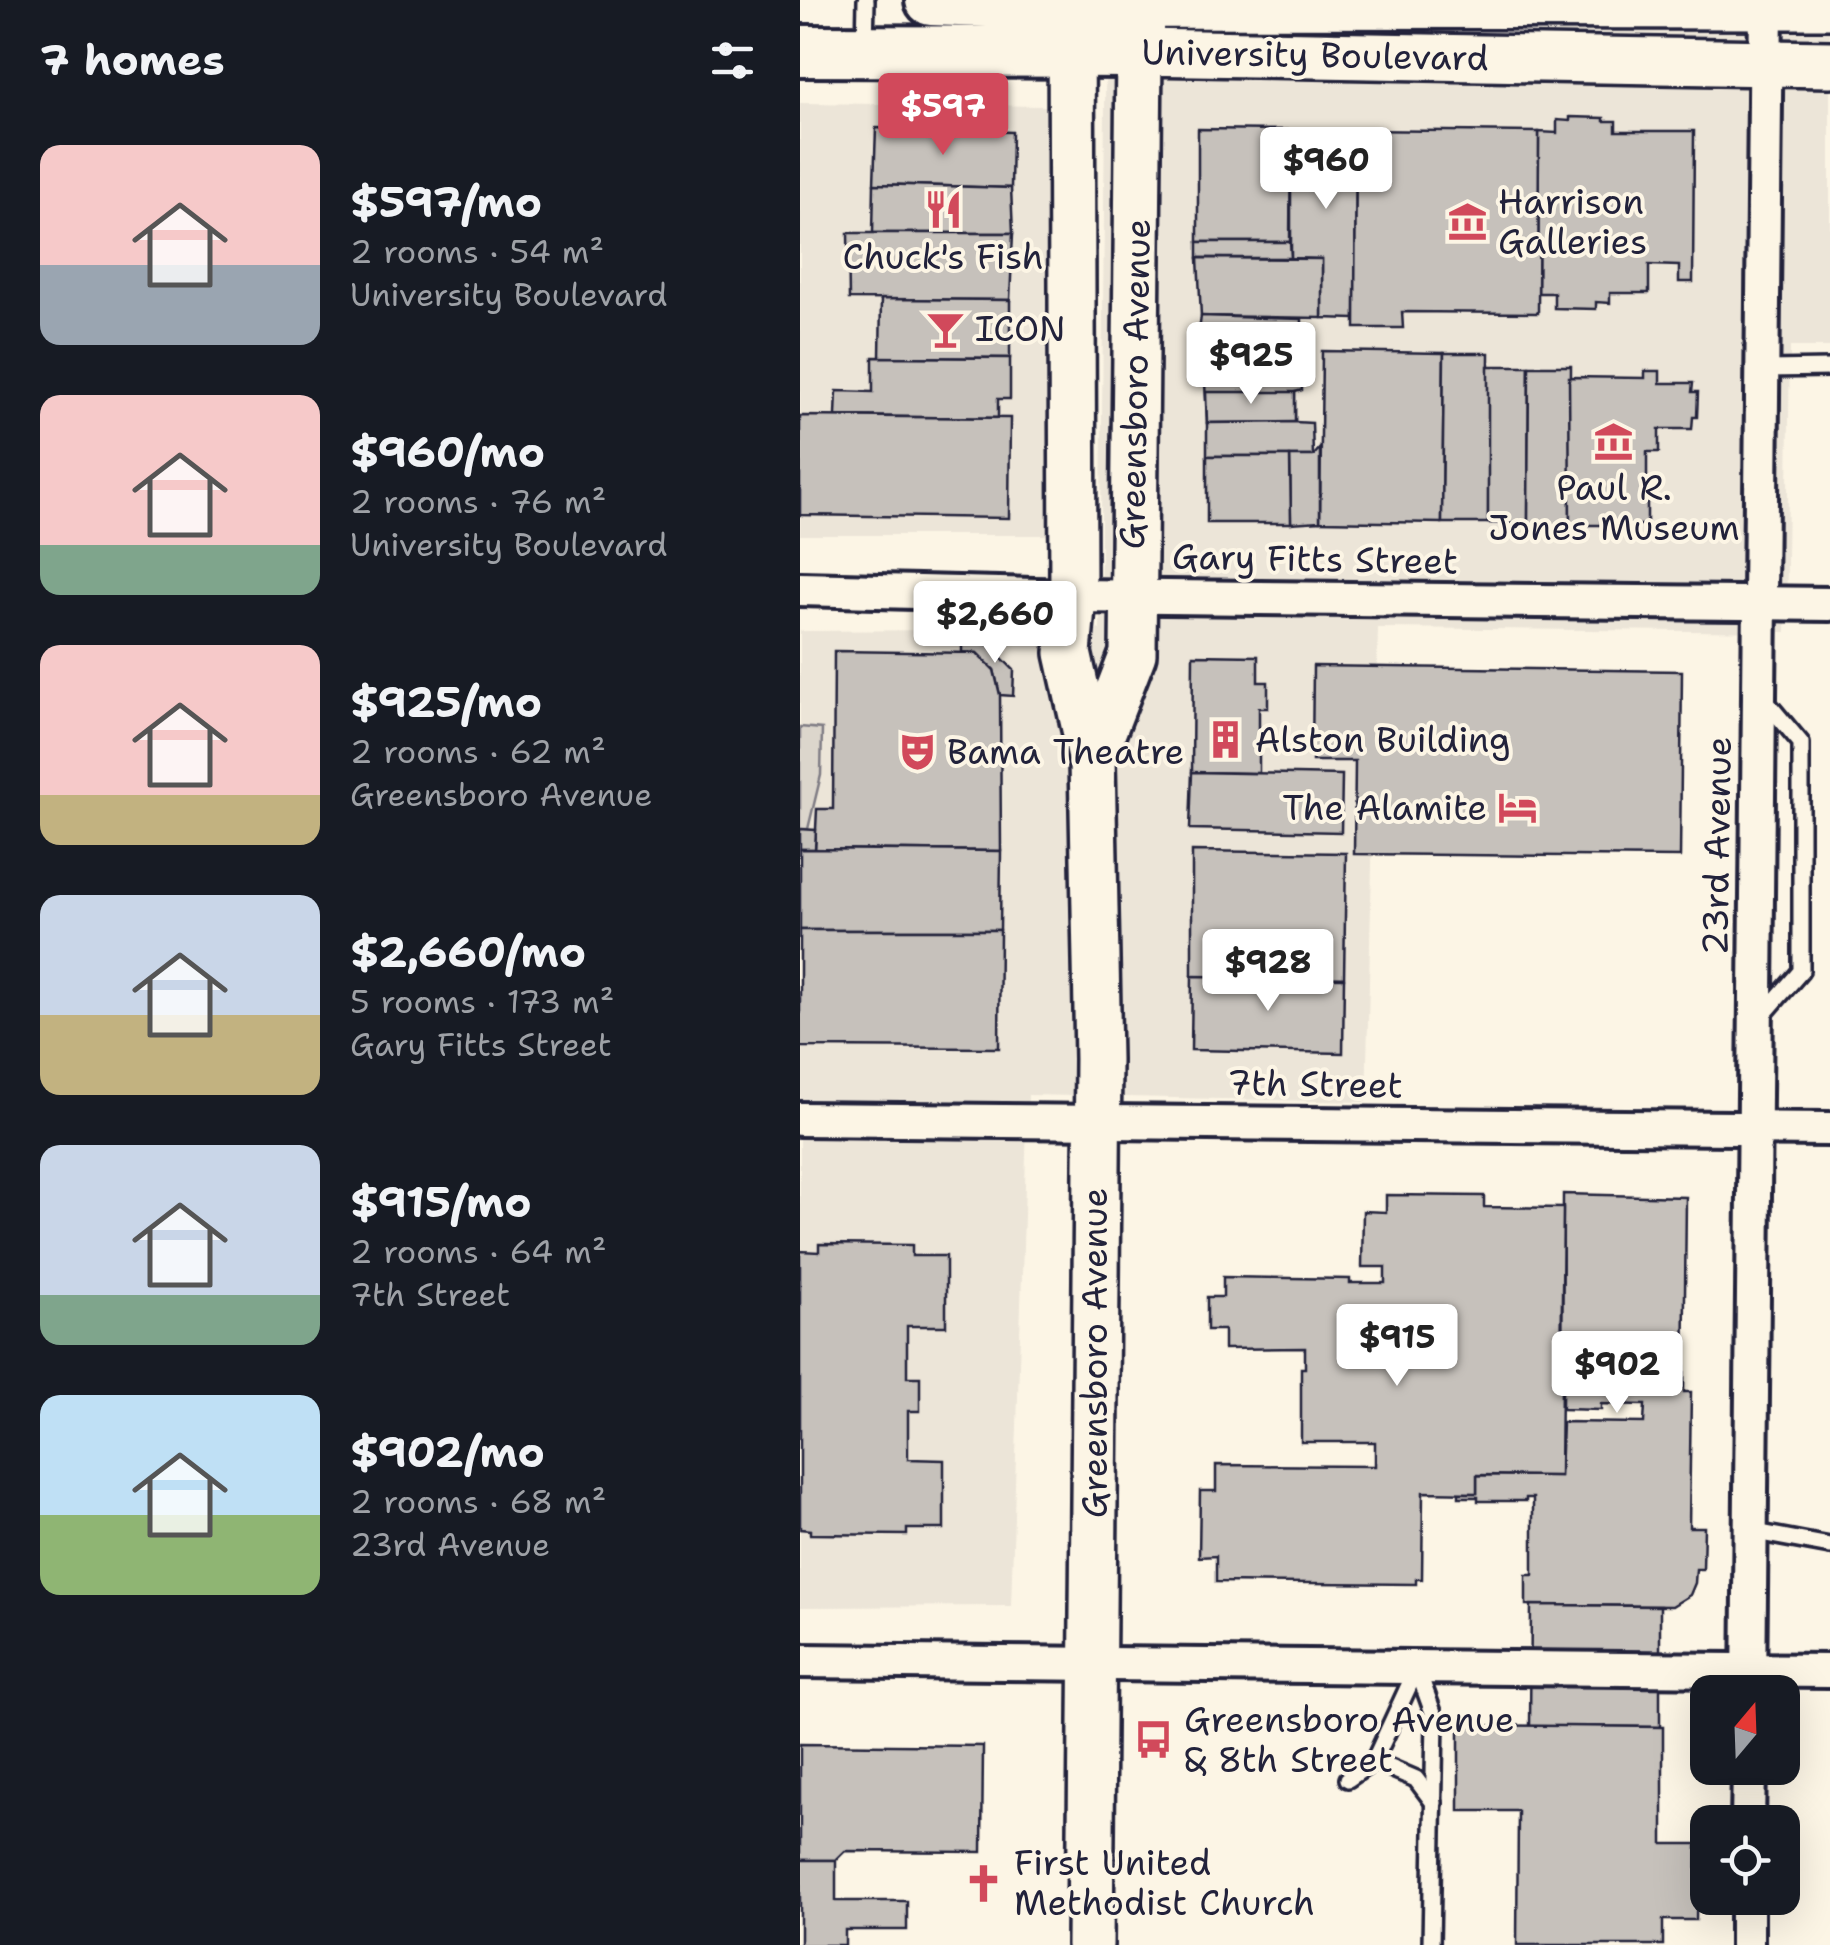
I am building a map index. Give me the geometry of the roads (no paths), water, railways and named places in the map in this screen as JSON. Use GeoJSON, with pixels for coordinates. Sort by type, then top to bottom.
{"type":"FeatureCollection","features":[{"type":"Feature","properties":{"kind":"main road","name":"University Boulevard"},"geometry":{"type":"LineString","coordinates":[[930,0],[1072,19],[1766,3],[1830,6]]}},
{"type":"Feature","properties":{"kind":"main road","name":"University Boulevard"},"geometry":{"type":"LineString","coordinates":[[800,50],[865,51],[1072,19]]}},
{"type":"Feature","properties":{"kind":"main road","name":"Greensboro Avenue"},"geometry":{"type":"LineString","coordinates":[[1072,19],[1073,596],[1068,653],[1092,760],[1097,1122],[1090,1945]]}},
{"type":"Feature","properties":{"kind":"main road","name":"University Boulevard"},"geometry":{"type":"LineString","coordinates":[[1139,19],[1764,63],[1830,64]]}},
{"type":"Feature","properties":{"kind":"main road","name":"Greensboro Avenue"},"geometry":{"type":"LineString","coordinates":[[1092,760],[1133,654],[1139,19]]}},
{"type":"Feature","properties":{"kind":"street","name":"23rd Avenue"},"geometry":{"type":"LineString","coordinates":[[1749,1675],[1766,3]]}},
{"type":"Feature","properties":{"kind":"street","name":"Gary Fitts Street"},"geometry":{"type":"LineString","coordinates":[[800,589],[1073,596],[1830,604]]}},
{"type":"Feature","properties":{"kind":"street","name":"7th Street"},"geometry":{"type":"LineString","coordinates":[[800,1120],[1830,1129]]}},
{"type":"Feature","properties":{"kind":"street"},"geometry":{"type":"LineString","coordinates":[[800,1661],[1417,1668],[1690,1679]]}},
{"type":"Feature","properties":{"kind":"street"},"geometry":{"type":"LineString","coordinates":[[1793,1675],[1830,1670]]}},
{"type":"Feature","properties":{"kind":"street"},"geometry":{"type":"LineString","coordinates":[[1747,1915],[1747,1945]]}},
{"type":"Feature","properties":{"kind":"lane"},"geometry":{"type":"LineString","coordinates":[[865,51],[866,0]]}},
{"type":"Feature","properties":{"kind":"lane"},"geometry":{"type":"LineString","coordinates":[[1762,369],[1830,368]]}},
{"type":"Feature","properties":{"kind":"lane"},"geometry":{"type":"LineString","coordinates":[[1754,1024],[1801,972],[1801,742],[1760,694]]}},
{"type":"Feature","properties":{"kind":"lane"},"geometry":{"type":"LineString","coordinates":[[1750,1531],[1830,1546]]}},
{"type":"Feature","properties":{"kind":"lane"},"geometry":{"type":"LineString","coordinates":[[1348,1778],[1374,1761],[1417,1668]]}},
{"type":"Feature","properties":{"kind":"lane"},"geometry":{"type":"LineString","coordinates":[[1417,1668],[1435,1718],[1431,1945]]}},
{"type":"Feature","properties":{"kind":"lane"},"geometry":{"type":"LineString","coordinates":[[1374,1761],[1416,1779],[1434,1803]]}},
{"type":"Feature","properties":{"kind":"place","name":"Chuck's Fish"},"geometry":{"type":"Point","coordinates":[943,210]}},
{"type":"Feature","properties":{"kind":"place","name":"Harrison Galleries"},"geometry":{"type":"Point","coordinates":[1468,222]}},
{"type":"Feature","properties":{"kind":"place","name":"ICON"},"geometry":{"type":"Point","coordinates":[945,329]}},
{"type":"Feature","properties":{"kind":"place","name":"Paul R. Jones Museum"},"geometry":{"type":"Point","coordinates":[1614,441]}},
{"type":"Feature","properties":{"kind":"place","name":"Alston Building"},"geometry":{"type":"Point","coordinates":[1225,740]}},
{"type":"Feature","properties":{"kind":"place","name":"Bama Theatre"},"geometry":{"type":"Point","coordinates":[917,752]}},
{"type":"Feature","properties":{"kind":"place","name":"The Alamite"},"geometry":{"type":"Point","coordinates":[1517,808]}},
{"type":"Feature","properties":{"kind":"place","name":"Greensboro Avenue & 8th Street"},"geometry":{"type":"Point","coordinates":[1154,1740]}},
{"type":"Feature","properties":{"kind":"place","name":"First United Methodist Church"},"geometry":{"type":"Point","coordinates":[984,1883]}}]}
